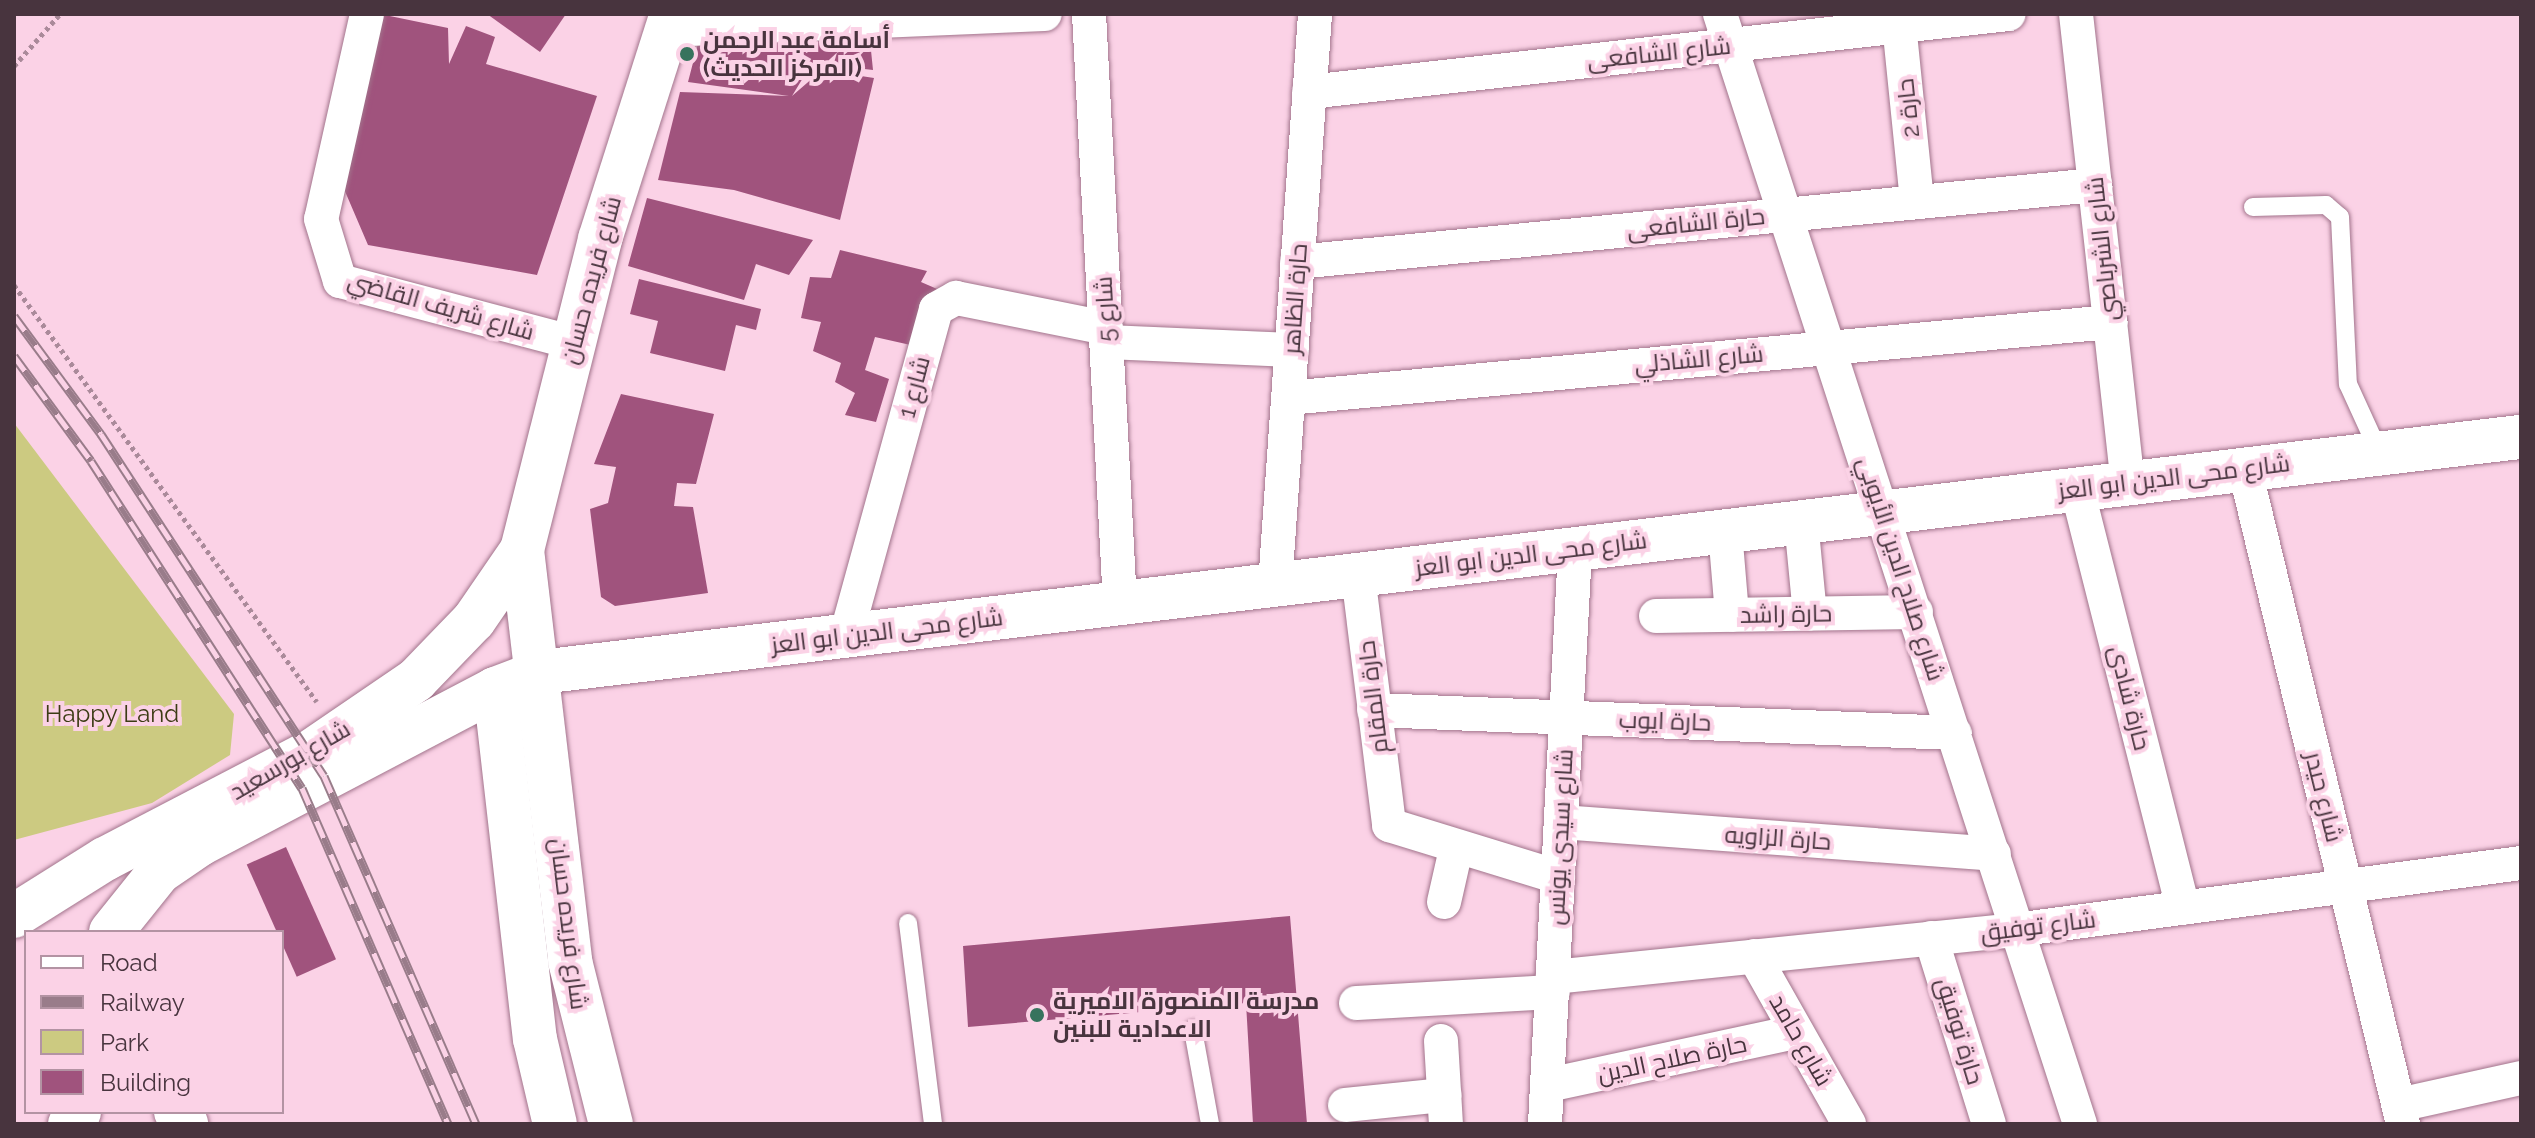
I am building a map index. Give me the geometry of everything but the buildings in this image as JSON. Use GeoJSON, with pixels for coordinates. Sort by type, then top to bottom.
{"type":"FeatureCollection","features":[{"type":"Feature","properties":{"kind":"main road","name":"شارع فريده حسان"},"geometry":{"type":"LineString","coordinates":[[611,1124],[570,961],[540,672],[522,550],[574,343],[669,22]]}},
{"type":"Feature","properties":{"kind":"main road","name":"شارع محى الدين ابو العز"},"geometry":{"type":"LineString","coordinates":[[540,672],[2521,437]]}},
{"type":"Feature","properties":{"kind":"main road","name":"شارع بورسعيد"},"geometry":{"type":"LineString","coordinates":[[14,916],[339,732],[442,658],[522,550]]}},
{"type":"Feature","properties":{"kind":"main road","name":"شارع بورسعيد"},"geometry":{"type":"LineString","coordinates":[[113,930],[159,872],[200,844],[495,689],[540,672]]}},
{"type":"Feature","properties":{"kind":"main road","name":"شارع فريده حسان"},"geometry":{"type":"LineString","coordinates":[[495,689],[535,1039],[555,1124]]}},
{"type":"Feature","properties":{"kind":"street","name":"شارع شريف القاضي"},"geometry":{"type":"LineString","coordinates":[[367,14],[321,219],[340,281],[574,343]]}},
{"type":"Feature","properties":{"kind":"street"},"geometry":{"type":"LineString","coordinates":[[669,22],[1045,14]]}},
{"type":"Feature","properties":{"kind":"street","name":"شارع 5"},"geometry":{"type":"LineString","coordinates":[[1089,14],[1120,603]]}},
{"type":"Feature","properties":{"kind":"street","name":"حارة الظاهر"},"geometry":{"type":"LineString","coordinates":[[1275,585],[1315,14]]}},
{"type":"Feature","properties":{"kind":"street","name":"شارع الشافعى"},"geometry":{"type":"LineString","coordinates":[[1309,92],[1725,30],[2009,14]]}},
{"type":"Feature","properties":{"kind":"street","name":"شارع الشرباصي"},"geometry":{"type":"LineString","coordinates":[[2076,14],[2128,484]]}},
{"type":"Feature","properties":{"kind":"street","name":"حارة 2"},"geometry":{"type":"LineString","coordinates":[[1898,20],[1917,202]]}},
{"type":"Feature","properties":{"kind":"street","name":"شارع صلاح الدين الأيوبي"},"geometry":{"type":"LineString","coordinates":[[1725,30],[2080,1124]]}},
{"type":"Feature","properties":{"kind":"street","name":"حارة الشافعى"},"geometry":{"type":"LineString","coordinates":[[1297,262],[2095,185]]}},
{"type":"Feature","properties":{"kind":"street","name":"شارع 1"},"geometry":{"type":"LineString","coordinates":[[846,636],[936,309],[956,298],[1106,335],[1292,350]]}},
{"type":"Feature","properties":{"kind":"street","name":"شارع الشاذلي"},"geometry":{"type":"LineString","coordinates":[[1288,398],[2110,322]]}},
{"type":"Feature","properties":{"kind":"street","name":"شارع حيدر"},"geometry":{"type":"LineString","coordinates":[[2245,470],[2401,1114]]}},
{"type":"Feature","properties":{"kind":"street","name":"حارة شادى"},"geometry":{"type":"LineString","coordinates":[[2077,489],[2183,908]]}},
{"type":"Feature","properties":{"kind":"street"},"geometry":{"type":"LineString","coordinates":[[1801,521],[1810,614]]}},
{"type":"Feature","properties":{"kind":"street"},"geometry":{"type":"LineString","coordinates":[[1725,531],[1732,615]]}},
{"type":"Feature","properties":{"kind":"street","name":"شارع سيدى يونس"},"geometry":{"type":"LineString","coordinates":[[1545,1124],[1575,550]]}},
{"type":"Feature","properties":{"kind":"street","name":"حارة المقام"},"geometry":{"type":"LineString","coordinates":[[1358,575],[1387,818],[1399,834],[1456,849]]}},
{"type":"Feature","properties":{"kind":"street","name":"حارة راشد"},"geometry":{"type":"LineString","coordinates":[[1656,616],[1916,612]]}},
{"type":"Feature","properties":{"kind":"street","name":"حارة ايوب"},"geometry":{"type":"LineString","coordinates":[[1374,710],[1955,733]]}},
{"type":"Feature","properties":{"kind":"street","name":"حارة الزاويه"},"geometry":{"type":"LineString","coordinates":[[1561,822],[1994,854]]}},
{"type":"Feature","properties":{"kind":"street"},"geometry":{"type":"LineString","coordinates":[[1444,902],[1456,849],[1558,877]]}},
{"type":"Feature","properties":{"kind":"street","name":"شارع توفيق"},"geometry":{"type":"LineString","coordinates":[[1356,1003],[1553,984],[1754,956],[2015,930],[2521,863]]}},
{"type":"Feature","properties":{"kind":"street","name":"حارة توفيق"},"geometry":{"type":"LineString","coordinates":[[1931,938],[1989,1124]]}},
{"type":"Feature","properties":{"kind":"street","name":"شارع حامد"},"geometry":{"type":"LineString","coordinates":[[1754,956],[1849,1124]]}},
{"type":"Feature","properties":{"kind":"street","name":"حارة صلاح الدين"},"geometry":{"type":"LineString","coordinates":[[1548,1085],[1795,1032]]}},
{"type":"Feature","properties":{"kind":"street"},"geometry":{"type":"LineString","coordinates":[[1345,1105],[1445,1110],[1441,1041]]}},
{"type":"Feature","properties":{"kind":"street"},"geometry":{"type":"LineString","coordinates":[[2401,1114],[2521,1078]]}},
{"type":"Feature","properties":{"kind":"lane"},"geometry":{"type":"LineString","coordinates":[[2253,207],[2326,205],[2340,217],[2348,384],[2379,452]]}},
{"type":"Feature","properties":{"kind":"lane"},"geometry":{"type":"LineString","coordinates":[[908,923],[933,1124]]}},
{"type":"Feature","properties":{"kind":"lane"},"geometry":{"type":"LineString","coordinates":[[1193,1030],[1210,1124]]}},
{"type":"Feature","properties":{"kind":"path"},"geometry":{"type":"LineString","coordinates":[[14,66],[60,14]]}},
{"type":"Feature","properties":{"kind":"path"},"geometry":{"type":"LineString","coordinates":[[14,285],[339,732]]}},
{"type":"Feature","properties":{"kind":"green space","name":"Happy Land"},"geometry":{"type":"Polygon","coordinates":[[[14,423],[234,714],[230,755],[152,803],[14,840],[14,423]]]}},
{"type":"Feature","properties":{"kind":"railway"},"geometry":{"type":"LineString","coordinates":[[14,316],[101,434],[324,776],[476,1124]]}},
{"type":"Feature","properties":{"kind":"railway"},"geometry":{"type":"LineString","coordinates":[[14,356],[91,461],[302,788],[448,1124]]}},
{"type":"Feature","properties":{"kind":"place","name":"أسامة عبد الرحمن (المركز الحديث)"},"geometry":{"type":"Point","coordinates":[687,54]}},
{"type":"Feature","properties":{"kind":"place","name":"مدرسة المنصورة الاميرية الاعدادية للبنين"},"geometry":{"type":"Point","coordinates":[1037,1015]}}]}
